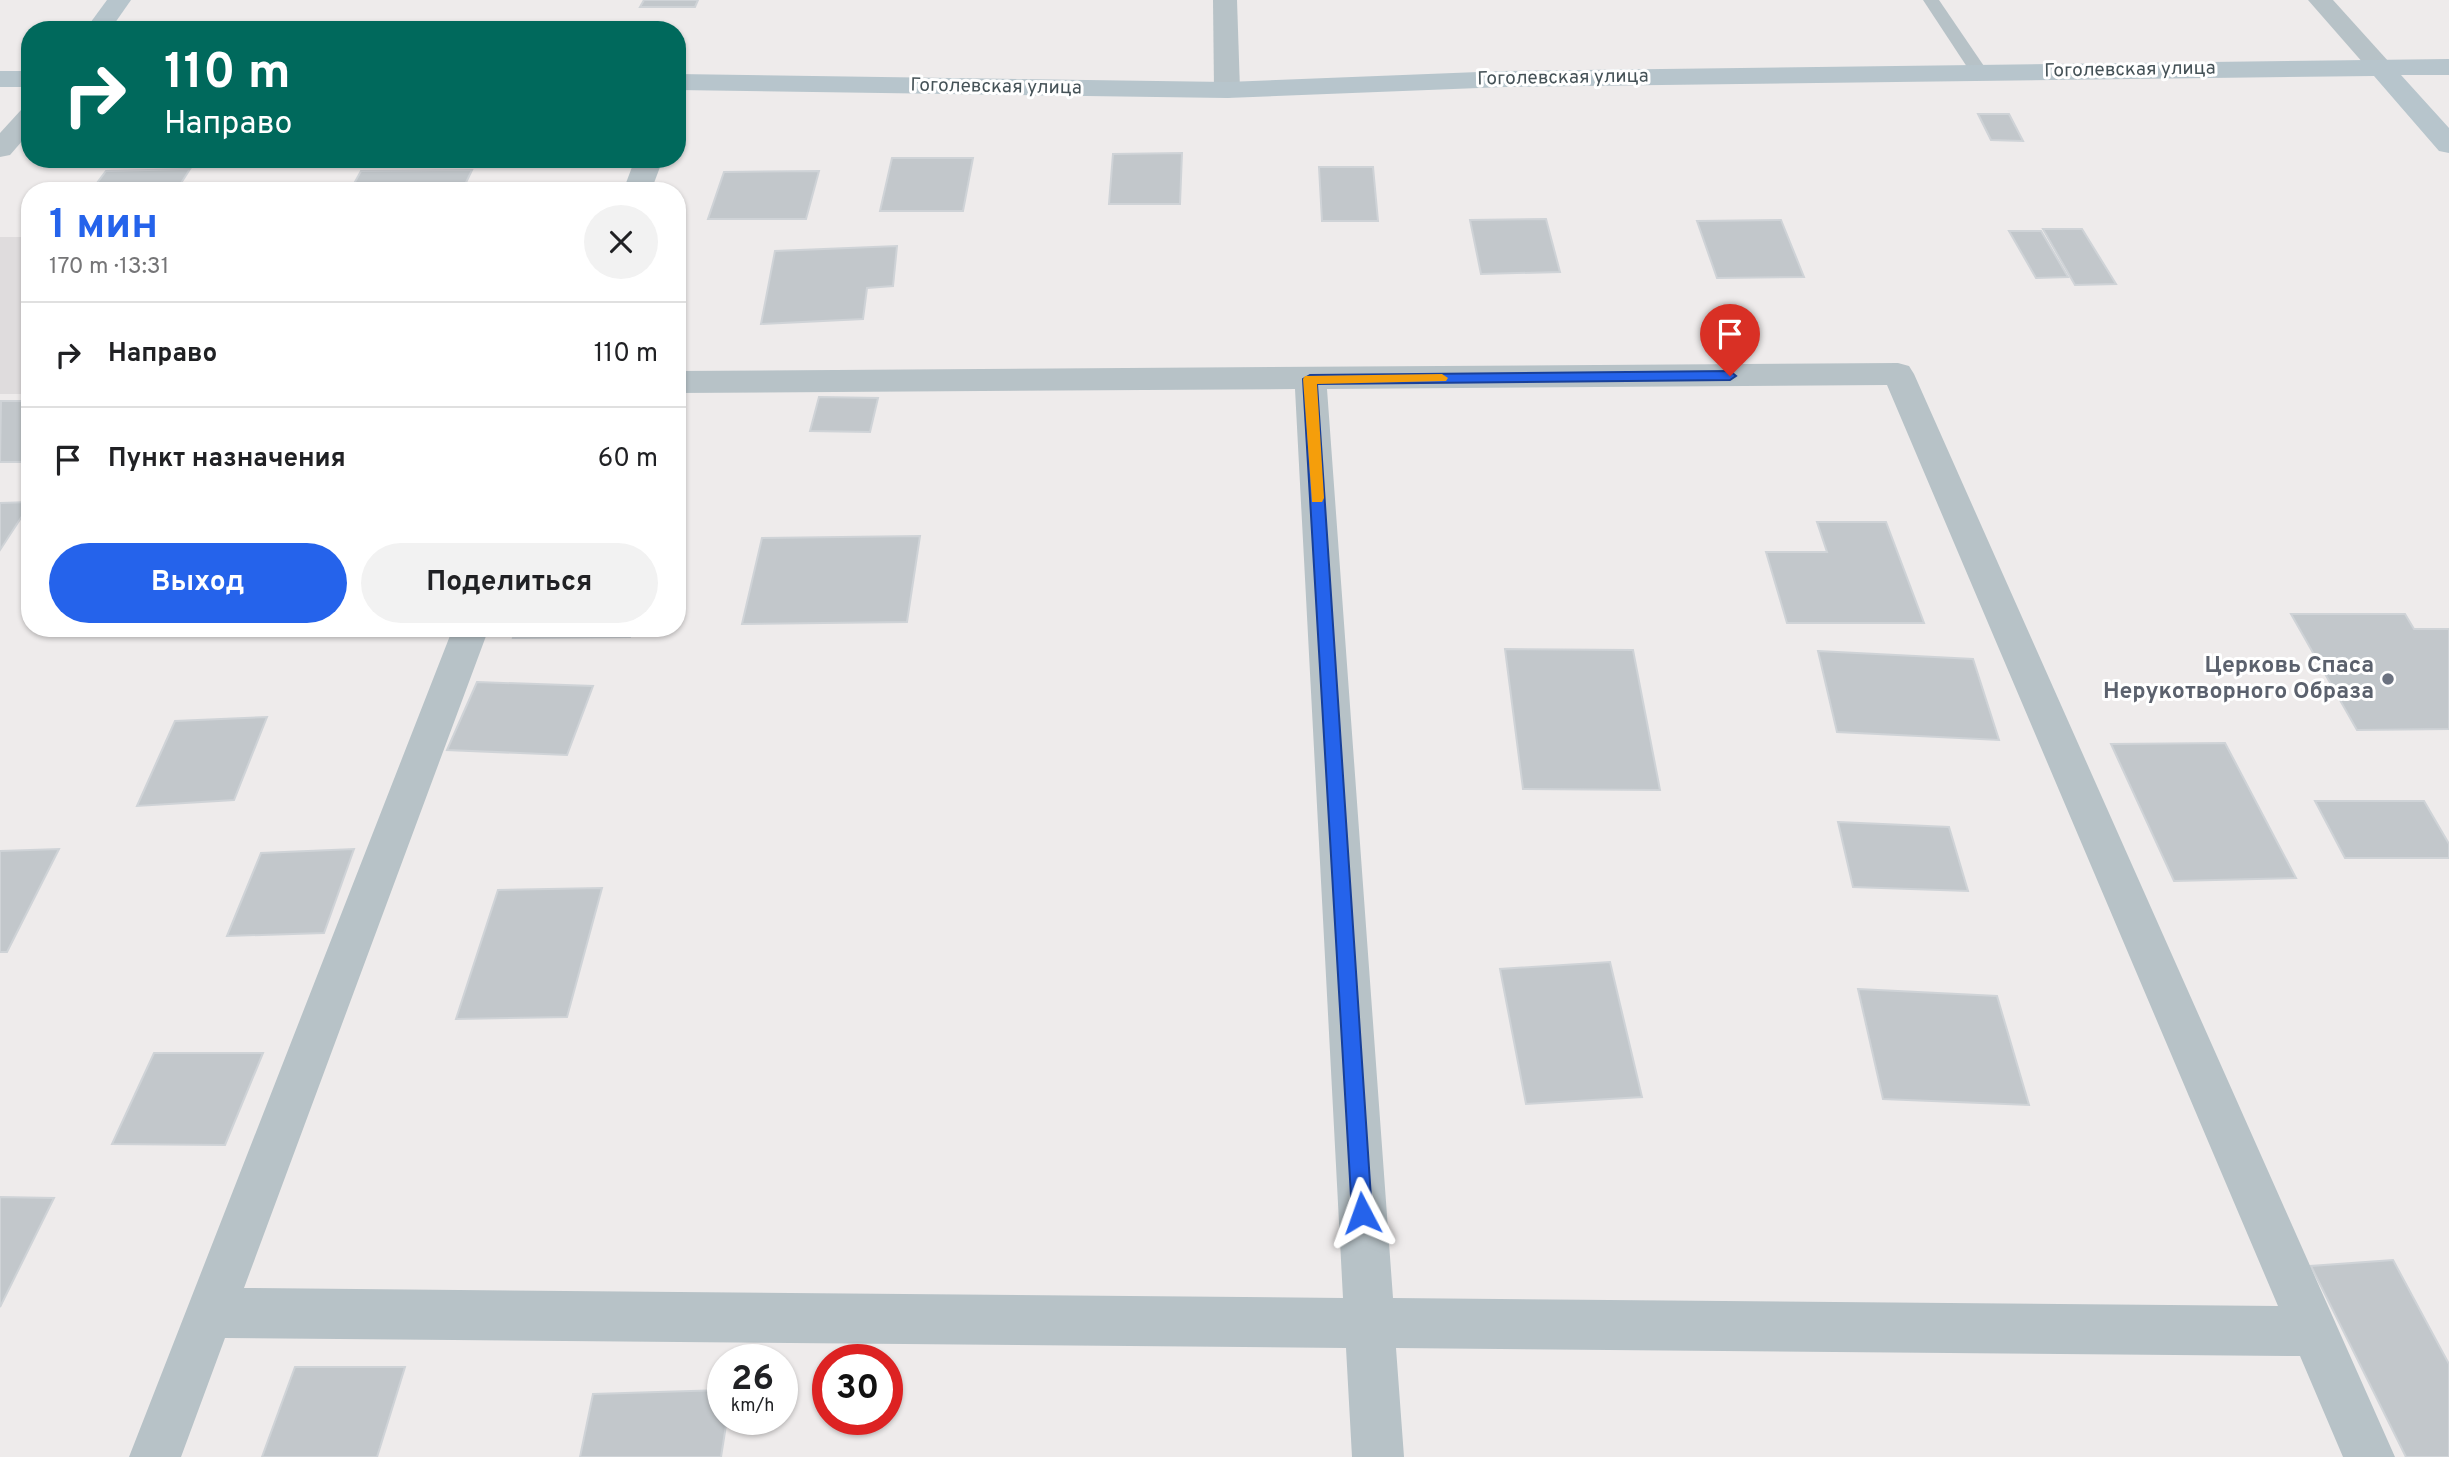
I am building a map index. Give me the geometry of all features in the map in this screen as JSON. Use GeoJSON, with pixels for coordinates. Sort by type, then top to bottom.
{"type":"FeatureCollection","features":[{"type":"Feature","properties":{"kind":"street"},"geometry":{"type":"LineString","coordinates":[[104,21],[119,0]]}},
{"type":"Feature","properties":{"kind":"street"},"geometry":{"type":"LineString","coordinates":[[1225,0],[1227,90]]}},
{"type":"Feature","properties":{"kind":"street"},"geometry":{"type":"LineString","coordinates":[[2320,0],[2449,145]]}},
{"type":"Feature","properties":{"kind":"street","name":"Гоголевская улица"},"geometry":{"type":"LineString","coordinates":[[686,84],[1227,90],[1504,79],[2449,67]]}},
{"type":"Feature","properties":{"kind":"street"},"geometry":{"type":"LineString","coordinates":[[0,79],[21,79]]}},
{"type":"Feature","properties":{"kind":"street"},"geometry":{"type":"LineString","coordinates":[[0,149],[21,126]]}},
{"type":"Feature","properties":{"kind":"street"},"geometry":{"type":"LineString","coordinates":[[686,382],[1898,374],[2370,1457]]}},
{"type":"Feature","properties":{"kind":"street"},"geometry":{"type":"LineString","coordinates":[[1310,379],[1378,1457]]}},
{"type":"Feature","properties":{"kind":"street"},"geometry":{"type":"LineString","coordinates":[[155,1457],[468,637]]}},
{"type":"Feature","properties":{"kind":"street"},"geometry":{"type":"LineString","coordinates":[[210,1313],[2313,1331]]}},
{"type":"Feature","properties":{"kind":"lane"},"geometry":{"type":"LineString","coordinates":[[1931,0],[1979,72]]}},
{"type":"Feature","properties":{"kind":"shaded area"},"geometry":{"type":"Polygon","coordinates":[[[0,237],[21,237],[21,394],[0,394],[0,237]]]}},
{"type":"Feature","properties":{"kind":"building"},"geometry":{"type":"Polygon","coordinates":[[[644,0],[698,0],[695,7],[640,7],[644,0]]]}},
{"type":"Feature","properties":{"kind":"building"},"geometry":{"type":"Polygon","coordinates":[[[1978,114],[2009,114],[2023,141],[1991,140],[1978,114]]]}},
{"type":"Feature","properties":{"kind":"building"},"geometry":{"type":"Polygon","coordinates":[[[1182,153],[1180,204],[1109,204],[1113,154],[1182,153]]]}},
{"type":"Feature","properties":{"kind":"building"},"geometry":{"type":"Polygon","coordinates":[[[892,158],[973,158],[963,211],[880,211],[892,158]]]}},
{"type":"Feature","properties":{"kind":"building"},"geometry":{"type":"Polygon","coordinates":[[[1319,167],[1373,167],[1378,221],[1322,221],[1319,167]]]}},
{"type":"Feature","properties":{"kind":"building"},"geometry":{"type":"Polygon","coordinates":[[[190,169],[182,182],[98,182],[106,171],[190,169]]]}},
{"type":"Feature","properties":{"kind":"building"},"geometry":{"type":"Polygon","coordinates":[[[472,170],[466,182],[355,182],[361,171],[472,170]]]}},
{"type":"Feature","properties":{"kind":"building"},"geometry":{"type":"Polygon","coordinates":[[[819,171],[806,219],[708,219],[724,172],[819,171]]]}},
{"type":"Feature","properties":{"kind":"building"},"geometry":{"type":"Polygon","coordinates":[[[1546,219],[1560,272],[1481,274],[1470,220],[1546,219]]]}},
{"type":"Feature","properties":{"kind":"building"},"geometry":{"type":"Polygon","coordinates":[[[1781,220],[1804,277],[1717,278],[1697,221],[1781,220]]]}},
{"type":"Feature","properties":{"kind":"building"},"geometry":{"type":"Polygon","coordinates":[[[2043,229],[2082,229],[2116,284],[2075,285],[2043,229]]]}},
{"type":"Feature","properties":{"kind":"building"},"geometry":{"type":"Polygon","coordinates":[[[2009,231],[2041,231],[2068,277],[2036,278],[2009,231]]]}},
{"type":"Feature","properties":{"kind":"building"},"geometry":{"type":"Polygon","coordinates":[[[897,246],[893,286],[867,288],[863,319],[761,324],[775,251],[897,246]]]}},
{"type":"Feature","properties":{"kind":"building"},"geometry":{"type":"Polygon","coordinates":[[[819,397],[878,398],[870,432],[810,431],[819,397]]]}},
{"type":"Feature","properties":{"kind":"building"},"geometry":{"type":"Polygon","coordinates":[[[1,401],[21,401],[21,462],[0,462],[1,401]]]}},
{"type":"Feature","properties":{"kind":"building"},"geometry":{"type":"Polygon","coordinates":[[[21,502],[21,518],[0,550],[0,503],[21,502]]]}},
{"type":"Feature","properties":{"kind":"building"},"geometry":{"type":"Polygon","coordinates":[[[1817,522],[1886,522],[1924,623],[1787,623],[1766,552],[1827,552],[1817,522]]]}},
{"type":"Feature","properties":{"kind":"building"},"geometry":{"type":"Polygon","coordinates":[[[920,536],[907,622],[742,624],[762,538],[920,536]]]}},
{"type":"Feature","properties":{"kind":"building","name":"Церковь Спаса Нерукотворного Образа"},"geometry":{"type":"Polygon","coordinates":[[[2291,614],[2405,614],[2414,629],[2449,629],[2449,729],[2357,730],[2291,614]]]}},
{"type":"Feature","properties":{"kind":"building"},"geometry":{"type":"Polygon","coordinates":[[[513,637],[630,637],[513,638],[513,637]]]}},
{"type":"Feature","properties":{"kind":"building"},"geometry":{"type":"Polygon","coordinates":[[[1505,649],[1633,650],[1660,790],[1523,789],[1505,649]]]}},
{"type":"Feature","properties":{"kind":"building"},"geometry":{"type":"Polygon","coordinates":[[[1818,651],[1973,659],[1999,740],[1837,732],[1818,651]]]}},
{"type":"Feature","properties":{"kind":"building"},"geometry":{"type":"Polygon","coordinates":[[[477,682],[593,686],[567,755],[447,750],[477,682]]]}},
{"type":"Feature","properties":{"kind":"building"},"geometry":{"type":"Polygon","coordinates":[[[267,717],[234,800],[137,806],[175,721],[267,717]]]}},
{"type":"Feature","properties":{"kind":"building"},"geometry":{"type":"Polygon","coordinates":[[[2225,743],[2296,878],[2174,881],[2111,744],[2225,743]]]}},
{"type":"Feature","properties":{"kind":"building"},"geometry":{"type":"Polygon","coordinates":[[[2315,801],[2424,801],[2449,844],[2449,858],[2345,858],[2315,801]]]}},
{"type":"Feature","properties":{"kind":"building"},"geometry":{"type":"Polygon","coordinates":[[[1838,822],[1949,827],[1968,891],[1853,887],[1838,822]]]}},
{"type":"Feature","properties":{"kind":"building"},"geometry":{"type":"Polygon","coordinates":[[[59,849],[7,952],[0,952],[0,851],[59,849]]]}},
{"type":"Feature","properties":{"kind":"building"},"geometry":{"type":"Polygon","coordinates":[[[354,849],[324,933],[227,936],[261,853],[354,849]]]}},
{"type":"Feature","properties":{"kind":"building"},"geometry":{"type":"Polygon","coordinates":[[[602,888],[567,1017],[456,1019],[498,890],[602,888]]]}},
{"type":"Feature","properties":{"kind":"building"},"geometry":{"type":"Polygon","coordinates":[[[1610,962],[1642,1097],[1526,1104],[1500,969],[1610,962]]]}},
{"type":"Feature","properties":{"kind":"building"},"geometry":{"type":"Polygon","coordinates":[[[1858,989],[1997,996],[2029,1105],[1883,1099],[1858,989]]]}},
{"type":"Feature","properties":{"kind":"building"},"geometry":{"type":"Polygon","coordinates":[[[154,1053],[263,1053],[225,1145],[112,1144],[154,1053]]]}},
{"type":"Feature","properties":{"kind":"building"},"geometry":{"type":"Polygon","coordinates":[[[0,1197],[54,1198],[0,1307],[0,1197]]]}},
{"type":"Feature","properties":{"kind":"building"},"geometry":{"type":"Polygon","coordinates":[[[2393,1260],[2449,1364],[2449,1457],[2406,1457],[2311,1266],[2393,1260]]]}},
{"type":"Feature","properties":{"kind":"building"},"geometry":{"type":"Polygon","coordinates":[[[295,1367],[405,1367],[377,1457],[262,1457],[295,1367]]]}},
{"type":"Feature","properties":{"kind":"building"},"geometry":{"type":"Polygon","coordinates":[[[707,1390],[707,1435],[724,1435],[721,1457],[580,1457],[593,1394],[707,1390]]]}},
{"type":"Feature","properties":{"kind":"slow traffic"},"geometry":{"type":"LineString","coordinates":[[1317,498],[1310,379],[1442,378]]}},
{"type":"Feature","properties":{"kind":"place","name":"Церковь Спаса Нерукотворного Образа"},"geometry":{"type":"Point","coordinates":[2388,679]}},
{"type":"Feature","properties":{"kind":"route"},"geometry":{"type":"LineString","coordinates":[[1362,1213],[1310,379],[1730,376]]}}]}
